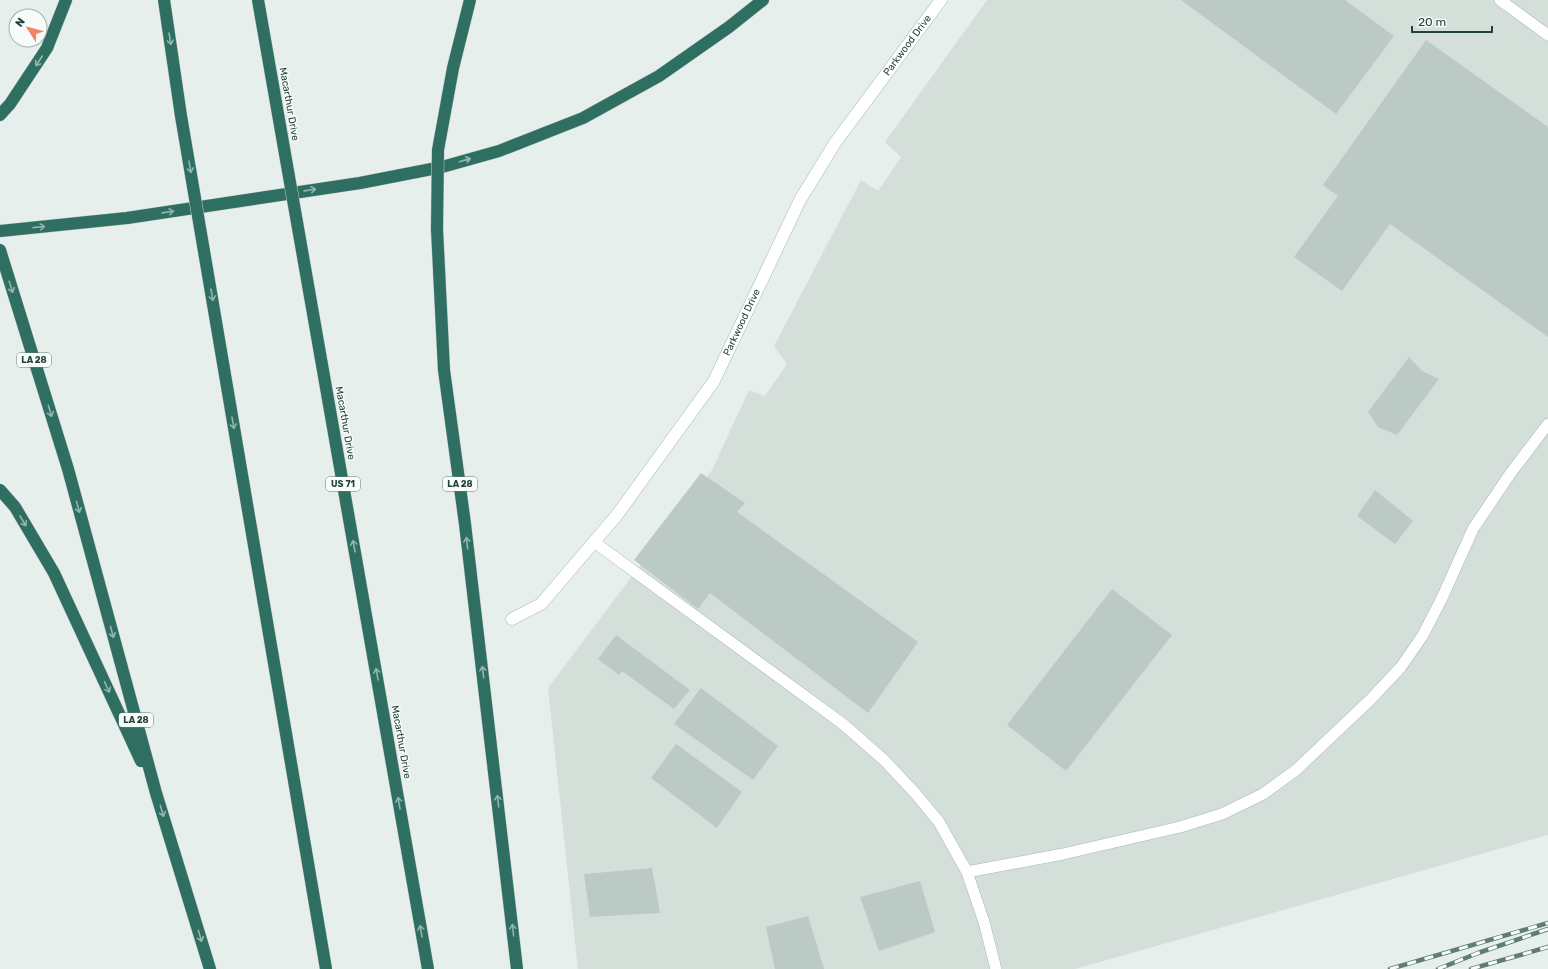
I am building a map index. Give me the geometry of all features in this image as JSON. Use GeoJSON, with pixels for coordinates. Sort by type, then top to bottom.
{"type":"FeatureCollection","features":[{"type":"Feature","properties":{"kind":"highway"},"geometry":{"type":"LineString","coordinates":[[0,115],[10,104],[47,48],[66,0]]}},
{"type":"Feature","properties":{"kind":"highway"},"geometry":{"type":"LineString","coordinates":[[164,0],[181,116],[326,969]]}},
{"type":"Feature","properties":{"kind":"highway","name":"Macarthur Drive"},"geometry":{"type":"LineString","coordinates":[[258,0],[428,969]]}},
{"type":"Feature","properties":{"kind":"highway","name":"LA 28"},"geometry":{"type":"LineString","coordinates":[[470,0],[453,68],[438,150],[437,229],[444,370],[465,524],[517,969]]}},
{"type":"Feature","properties":{"kind":"highway"},"geometry":{"type":"LineString","coordinates":[[0,231],[127,218],[360,183],[442,167],[499,150],[584,118],[659,76],[729,27],[763,0]]}},
{"type":"Feature","properties":{"kind":"highway","name":"LA 28"},"geometry":{"type":"LineString","coordinates":[[0,250],[68,469],[156,793],[210,969]]}},
{"type":"Feature","properties":{"kind":"highway"},"geometry":{"type":"LineString","coordinates":[[0,490],[15,507],[54,573],[156,793]]}},
{"type":"Feature","properties":{"kind":"street","name":"Parkwood Drive"},"geometry":{"type":"LineString","coordinates":[[512,619],[540,604],[617,516],[714,381],[800,200],[835,143],[941,0]]}},
{"type":"Feature","properties":{"kind":"lane"},"geometry":{"type":"LineString","coordinates":[[1500,0],[1548,35]]}},
{"type":"Feature","properties":{"kind":"lane"},"geometry":{"type":"LineString","coordinates":[[968,872],[1063,854],[1180,827],[1215,816],[1263,794],[1296,770],[1370,700],[1401,668],[1423,635],[1442,598],[1473,529],[1510,474],[1548,424]]}},
{"type":"Feature","properties":{"kind":"lane"},"geometry":{"type":"LineString","coordinates":[[594,542],[843,724],[885,761],[915,793],[939,822],[968,872],[984,922],[996,969]]}},
{"type":"Feature","properties":{"kind":"shaded area"},"geometry":{"type":"Polygon","coordinates":[[[987,0],[1548,0],[1548,835],[1075,969],[578,969],[548,688],[712,470],[749,390],[765,396],[787,364],[774,346],[861,180],[878,191],[901,157],[885,142],[987,0]]]}},
{"type":"Feature","properties":{"kind":"building"},"geometry":{"type":"Polygon","coordinates":[[[1181,0],[1345,0],[1394,36],[1336,114],[1181,0]]]}},
{"type":"Feature","properties":{"kind":"building"},"geometry":{"type":"Polygon","coordinates":[[[1426,40],[1548,127],[1548,337],[1390,224],[1342,291],[1294,257],[1338,196],[1323,185],[1426,40]]]}},
{"type":"Feature","properties":{"kind":"building"},"geometry":{"type":"Polygon","coordinates":[[[1409,357],[1422,371],[1439,379],[1397,435],[1378,427],[1368,412],[1409,357]]]}},
{"type":"Feature","properties":{"kind":"building"},"geometry":{"type":"Polygon","coordinates":[[[701,473],[745,503],[737,512],[918,642],[868,713],[710,593],[698,609],[634,560],[701,473]]]}},
{"type":"Feature","properties":{"kind":"building"},"geometry":{"type":"Polygon","coordinates":[[[1375,490],[1413,521],[1395,544],[1357,516],[1375,490]]]}},
{"type":"Feature","properties":{"kind":"building"},"geometry":{"type":"Polygon","coordinates":[[[1112,589],[1172,635],[1066,771],[1007,725],[1112,589]]]}},
{"type":"Feature","properties":{"kind":"building"},"geometry":{"type":"Polygon","coordinates":[[[616,635],[690,690],[674,709],[622,671],[619,675],[598,659],[616,635]]]}},
{"type":"Feature","properties":{"kind":"building"},"geometry":{"type":"Polygon","coordinates":[[[701,688],[778,746],[753,780],[674,724],[701,688]]]}},
{"type":"Feature","properties":{"kind":"building"},"geometry":{"type":"Polygon","coordinates":[[[676,744],[742,792],[717,828],[651,778],[676,744]]]}},
{"type":"Feature","properties":{"kind":"building"},"geometry":{"type":"Polygon","coordinates":[[[652,868],[660,913],[590,917],[584,874],[652,868]]]}},
{"type":"Feature","properties":{"kind":"building"},"geometry":{"type":"Polygon","coordinates":[[[920,881],[935,932],[879,951],[860,897],[920,881]]]}},
{"type":"Feature","properties":{"kind":"building"},"geometry":{"type":"Polygon","coordinates":[[[808,916],[824,969],[775,969],[766,927],[808,916]]]}},
{"type":"Feature","properties":{"kind":"railway"},"geometry":{"type":"LineString","coordinates":[[1390,969],[1548,923]]}},
{"type":"Feature","properties":{"kind":"railway"},"geometry":{"type":"LineString","coordinates":[[1438,969],[1478,953],[1548,929]]}},
{"type":"Feature","properties":{"kind":"railway"},"geometry":{"type":"LineString","coordinates":[[1471,969],[1548,947]]}}]}
